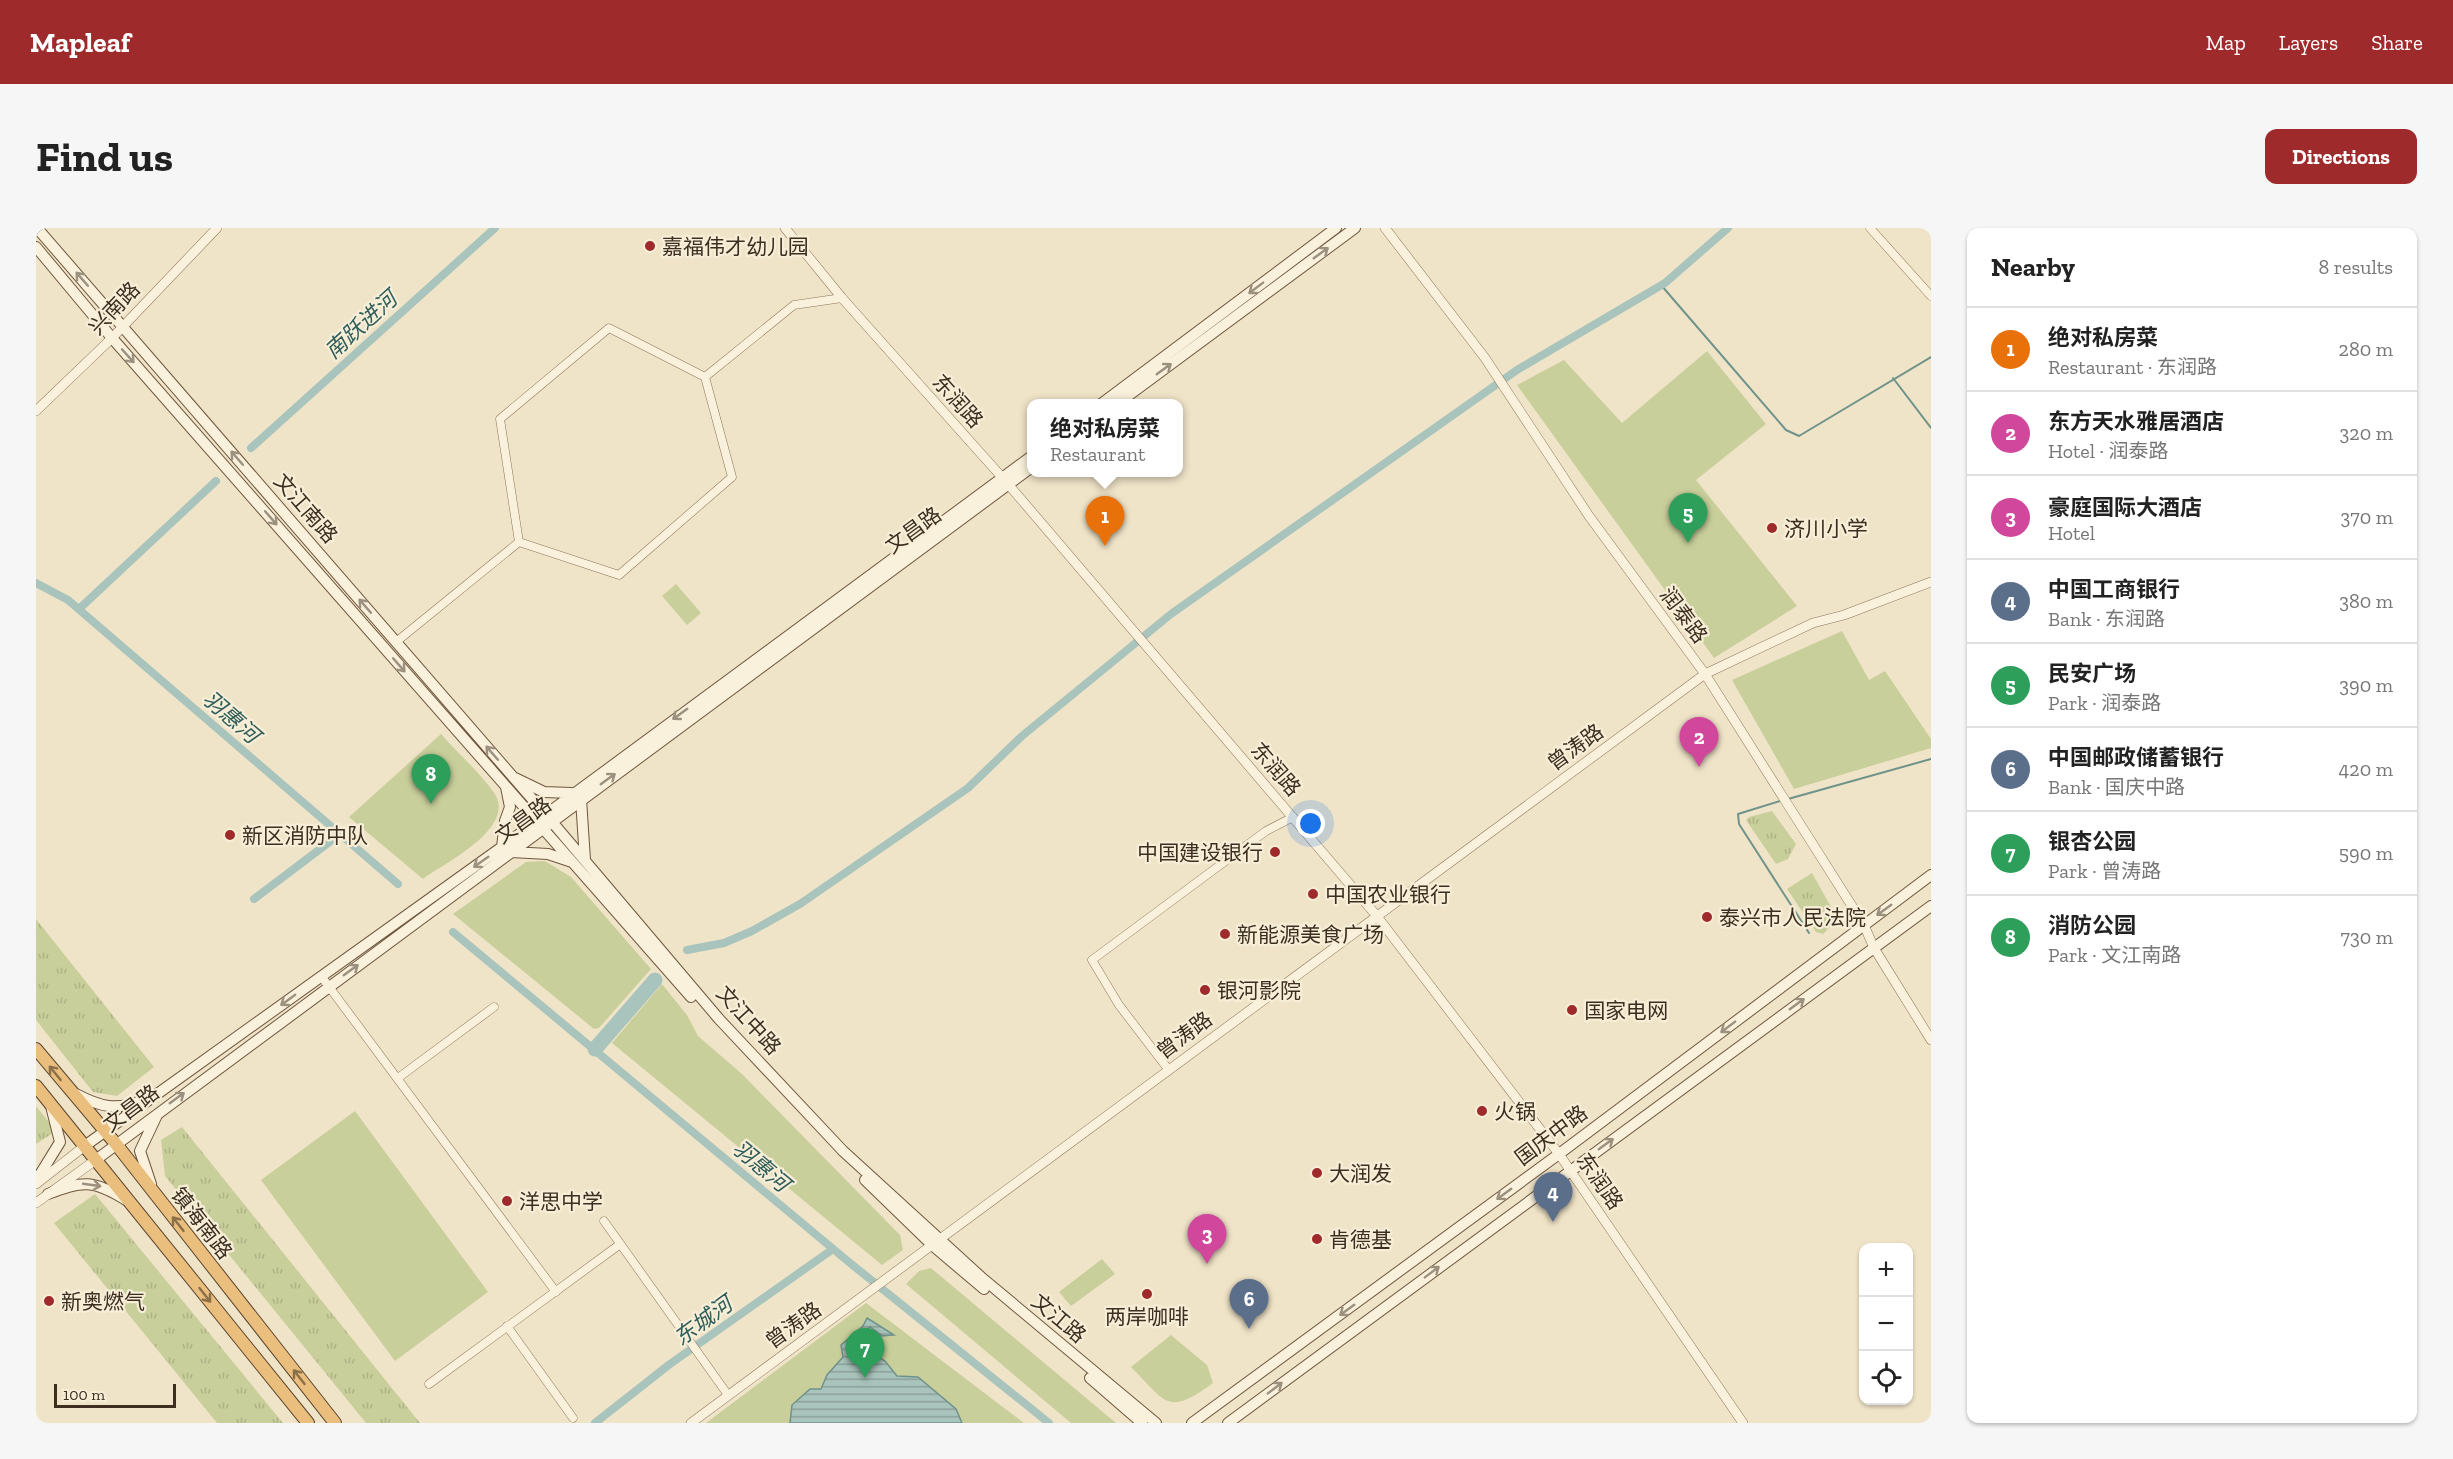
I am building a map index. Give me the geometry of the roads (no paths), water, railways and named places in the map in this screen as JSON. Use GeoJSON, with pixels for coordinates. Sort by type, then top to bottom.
{"type":"FeatureCollection","features":[{"type":"Feature","properties":{"kind":"highway","name":"镇海南路"},"geometry":{"type":"LineString","coordinates":[[36,1049],[116,1144],[335,1423]]}},
{"type":"Feature","properties":{"kind":"highway","name":"镇海南路"},"geometry":{"type":"LineString","coordinates":[[36,1086],[86,1145],[308,1423]]}},
{"type":"Feature","properties":{"kind":"main road","name":"文江南路"},"geometry":{"type":"LineString","coordinates":[[37,228],[512,776],[540,817]]}},
{"type":"Feature","properties":{"kind":"main road"},"geometry":{"type":"LineString","coordinates":[[1108,399],[1336,228]]}},
{"type":"Feature","properties":{"kind":"main road"},"geometry":{"type":"LineString","coordinates":[[1124,399],[1355,228]]}},
{"type":"Feature","properties":{"kind":"main road","name":"文江南路"},"geometry":{"type":"LineString","coordinates":[[36,247],[112,338],[506,787],[540,817]]}},
{"type":"Feature","properties":{"kind":"main road","name":"文昌路"},"geometry":{"type":"LineString","coordinates":[[97,1159],[507,850],[540,817],[577,796],[1005,481],[1027,461]]}},
{"type":"Feature","properties":{"kind":"main road","name":"文昌路"},"geometry":{"type":"LineString","coordinates":[[1005,481],[1027,469]]}},
{"type":"Feature","properties":{"kind":"main road"},"geometry":{"type":"LineString","coordinates":[[506,787],[510,807],[505,821],[507,850],[548,854],[580,861],[577,796],[544,792],[512,776]]}},
{"type":"Feature","properties":{"kind":"main road","name":"文昌路"},"geometry":{"type":"LineString","coordinates":[[86,1145],[163,1092],[321,976],[507,850],[549,827],[577,796]]}},
{"type":"Feature","properties":{"kind":"main road","name":"文江中路"},"geometry":{"type":"LineString","coordinates":[[540,817],[719,1019],[843,1151],[936,1242]]}},
{"type":"Feature","properties":{"kind":"main road","name":"国庆中路"},"geometry":{"type":"LineString","coordinates":[[1192,1423],[1559,1154],[1931,875]]}},
{"type":"Feature","properties":{"kind":"main road"},"geometry":{"type":"LineString","coordinates":[[1228,1423],[1931,906]]}},
{"type":"Feature","properties":{"kind":"main road"},"geometry":{"type":"LineString","coordinates":[[70,1091],[97,1105],[112,1108],[131,1106],[163,1092]]}},
{"type":"Feature","properties":{"kind":"main road"},"geometry":{"type":"LineString","coordinates":[[36,1182],[60,1142],[51,1106]]}},
{"type":"Feature","properties":{"kind":"main road"},"geometry":{"type":"LineString","coordinates":[[157,1198],[147,1176],[140,1151],[160,1111]]}},
{"type":"Feature","properties":{"kind":"main road"},"geometry":{"type":"LineString","coordinates":[[48,1194],[67,1186],[92,1182],[106,1187],[133,1204]]}},
{"type":"Feature","properties":{"kind":"main road"},"geometry":{"type":"LineString","coordinates":[[936,1242],[1142,1423]]}},
{"type":"Feature","properties":{"kind":"main road","name":"文江路"},"geometry":{"type":"LineString","coordinates":[[936,1242],[1156,1423]]}},
{"type":"Feature","properties":{"kind":"street","name":"兴南路"},"geometry":{"type":"LineString","coordinates":[[36,411],[112,338],[217,228]]}},
{"type":"Feature","properties":{"kind":"street","name":"东润路"},"geometry":{"type":"LineString","coordinates":[[785,228],[842,298],[1005,481],[1376,915],[1559,1154],[1743,1423]]}},
{"type":"Feature","properties":{"kind":"street"},"geometry":{"type":"LineString","coordinates":[[792,236],[801,228]]}},
{"type":"Feature","properties":{"kind":"street","name":"润泰路"},"geometry":{"type":"LineString","coordinates":[[1385,228],[1485,358],[1589,516],[1705,674],[1864,925],[1874,948],[1931,1040]]}},
{"type":"Feature","properties":{"kind":"street"},"geometry":{"type":"LineString","coordinates":[[1870,228],[1931,296]]}},
{"type":"Feature","properties":{"kind":"street"},"geometry":{"type":"LineString","coordinates":[[705,377],[794,305],[842,298]]}},
{"type":"Feature","properties":{"kind":"street"},"geometry":{"type":"LineString","coordinates":[[609,328],[705,377],[732,477],[619,575],[519,542],[500,419],[609,328]]}},
{"type":"Feature","properties":{"kind":"street"},"geometry":{"type":"LineString","coordinates":[[396,642],[519,542]]}},
{"type":"Feature","properties":{"kind":"street","name":"曾涛路"},"geometry":{"type":"LineString","coordinates":[[691,1423],[1705,674],[1813,623],[1844,615],[1931,582]]}},
{"type":"Feature","properties":{"kind":"street"},"geometry":{"type":"LineString","coordinates":[[1168,1069],[1119,1005],[1092,960],[1266,831],[1293,817]]}},
{"type":"Feature","properties":{"kind":"street"},"geometry":{"type":"LineString","coordinates":[[321,976],[556,1292]]}},
{"type":"Feature","properties":{"kind":"street"},"geometry":{"type":"LineString","coordinates":[[398,1078],[494,1007]]}},
{"type":"Feature","properties":{"kind":"street","name":"文昌路"},"geometry":{"type":"LineString","coordinates":[[36,1182],[86,1145]]}},
{"type":"Feature","properties":{"kind":"street","name":"文昌路"},"geometry":{"type":"LineString","coordinates":[[36,1203],[97,1159]]}},
{"type":"Feature","properties":{"kind":"street"},"geometry":{"type":"LineString","coordinates":[[604,1221],[668,1314],[728,1395]]}},
{"type":"Feature","properties":{"kind":"street"},"geometry":{"type":"LineString","coordinates":[[429,1384],[619,1245]]}},
{"type":"Feature","properties":{"kind":"street"},"geometry":{"type":"LineString","coordinates":[[507,1326],[573,1418]]}},
{"type":"Feature","properties":{"kind":"water"},"geometry":{"type":"Polygon","coordinates":[[[867,1318],[894,1335],[882,1336],[870,1327],[864,1333],[875,1355],[885,1361],[897,1376],[918,1377],[956,1409],[962,1423],[790,1423],[792,1405],[810,1389],[821,1389],[827,1375],[843,1357],[841,1345],[863,1326],[867,1318]]]}},
{"type":"Feature","properties":{"kind":"waterway","name":"南跃进河"},"geometry":{"type":"LineString","coordinates":[[251,448],[495,228]]}},
{"type":"Feature","properties":{"kind":"waterway"},"geometry":{"type":"LineString","coordinates":[[687,950],[724,943],[752,931],[800,904],[968,788],[1022,736],[1171,614],[1517,370],[1665,283],[1728,228]]}},
{"type":"Feature","properties":{"kind":"waterway"},"geometry":{"type":"LineString","coordinates":[[1661,285],[1786,430],[1799,436],[1931,357]]}},
{"type":"Feature","properties":{"kind":"waterway"},"geometry":{"type":"LineString","coordinates":[[1893,378],[1931,428]]}},
{"type":"Feature","properties":{"kind":"waterway","name":"南跃进河"},"geometry":{"type":"LineString","coordinates":[[79,609],[216,481]]}},
{"type":"Feature","properties":{"kind":"waterway","name":"羽惠河"},"geometry":{"type":"LineString","coordinates":[[36,583],[68,600],[398,884]]}},
{"type":"Feature","properties":{"kind":"waterway"},"geometry":{"type":"LineString","coordinates":[[1788,799],[1931,759]]}},
{"type":"Feature","properties":{"kind":"waterway"},"geometry":{"type":"LineString","coordinates":[[1783,800],[1738,814],[1739,824],[1809,933]]}},
{"type":"Feature","properties":{"kind":"waterway"},"geometry":{"type":"LineString","coordinates":[[254,899],[340,834]]}},
{"type":"Feature","properties":{"kind":"waterway","name":"羽惠河"},"geometry":{"type":"LineString","coordinates":[[453,932],[850,1263],[1049,1423]]}},
{"type":"Feature","properties":{"kind":"waterway"},"geometry":{"type":"LineString","coordinates":[[595,1049],[655,980]]}},
{"type":"Feature","properties":{"kind":"waterway","name":"东城河"},"geometry":{"type":"LineString","coordinates":[[595,1423],[670,1364],[833,1249]]}},
{"type":"Feature","properties":{"kind":"place","name":"嘉福伟才幼儿园"},"geometry":{"type":"Point","coordinates":[650,246]}},
{"type":"Feature","properties":{"kind":"place","name":"济川小学"},"geometry":{"type":"Point","coordinates":[1772,528]}},
{"type":"Feature","properties":{"kind":"place","name":"民安广场"},"geometry":{"type":"Point","coordinates":[1688,543]}},
{"type":"Feature","properties":{"kind":"place","name":"绝对私房菜"},"geometry":{"type":"Point","coordinates":[1105,546]}},
{"type":"Feature","properties":{"kind":"place","name":"东方天水雅居酒店"},"geometry":{"type":"Point","coordinates":[1699,767]}},
{"type":"Feature","properties":{"kind":"place","name":"消防公园"},"geometry":{"type":"Point","coordinates":[431,804]}},
{"type":"Feature","properties":{"kind":"place","name":"新区消防中队"},"geometry":{"type":"Point","coordinates":[230,835]}},
{"type":"Feature","properties":{"kind":"place","name":"中国建设银行"},"geometry":{"type":"Point","coordinates":[1275,852]}},
{"type":"Feature","properties":{"kind":"place","name":"中国农业银行"},"geometry":{"type":"Point","coordinates":[1313,894]}},
{"type":"Feature","properties":{"kind":"place","name":"泰兴市人民法院"},"geometry":{"type":"Point","coordinates":[1707,917]}},
{"type":"Feature","properties":{"kind":"place","name":"新能源美食广场"},"geometry":{"type":"Point","coordinates":[1225,934]}},
{"type":"Feature","properties":{"kind":"place","name":"银河影院"},"geometry":{"type":"Point","coordinates":[1205,990]}},
{"type":"Feature","properties":{"kind":"place","name":"国家电网"},"geometry":{"type":"Point","coordinates":[1572,1010]}},
{"type":"Feature","properties":{"kind":"place","name":"火锅"},"geometry":{"type":"Point","coordinates":[1482,1111]}},
{"type":"Feature","properties":{"kind":"place","name":"大润发"},"geometry":{"type":"Point","coordinates":[1317,1173]}},
{"type":"Feature","properties":{"kind":"place","name":"洋思中学"},"geometry":{"type":"Point","coordinates":[507,1201]}},
{"type":"Feature","properties":{"kind":"place","name":"中国工商银行"},"geometry":{"type":"Point","coordinates":[1553,1222]}},
{"type":"Feature","properties":{"kind":"place","name":"肯德基"},"geometry":{"type":"Point","coordinates":[1317,1239]}},
{"type":"Feature","properties":{"kind":"place","name":"豪庭国际大酒店"},"geometry":{"type":"Point","coordinates":[1207,1264]}},
{"type":"Feature","properties":{"kind":"place","name":"两岸咖啡"},"geometry":{"type":"Point","coordinates":[1147,1294]}},
{"type":"Feature","properties":{"kind":"place","name":"新奥燃气"},"geometry":{"type":"Point","coordinates":[49,1301]}},
{"type":"Feature","properties":{"kind":"place","name":"中国邮政储蓄银行"},"geometry":{"type":"Point","coordinates":[1249,1329]}},
{"type":"Feature","properties":{"kind":"place","name":"银杏公园"},"geometry":{"type":"Point","coordinates":[865,1378]}}]}
